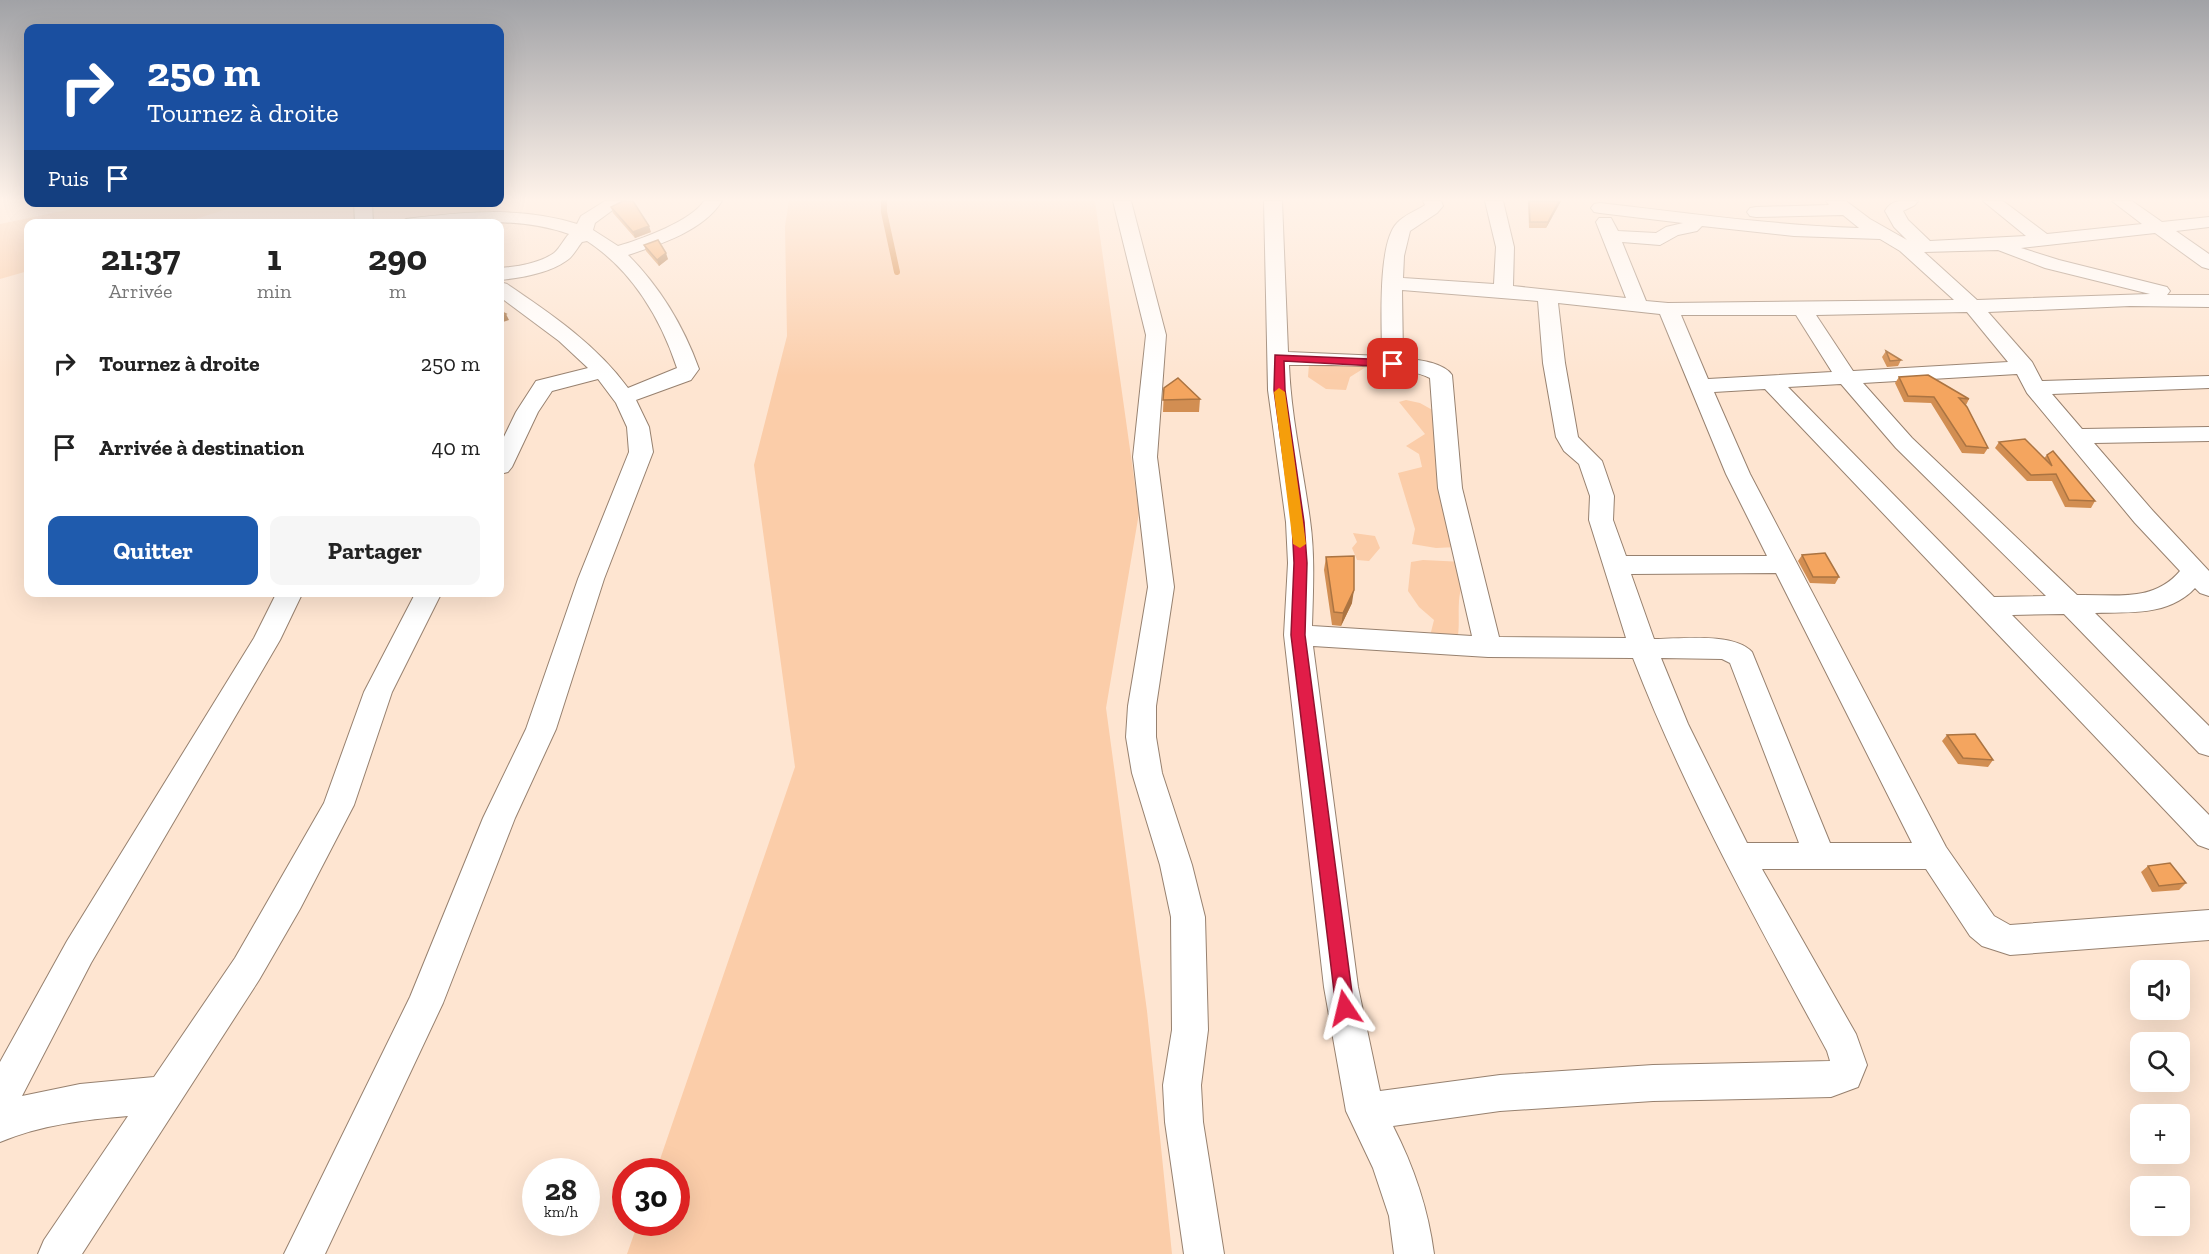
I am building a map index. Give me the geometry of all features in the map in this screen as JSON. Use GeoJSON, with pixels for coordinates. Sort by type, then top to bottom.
{"type":"FeatureCollection","features":[{"type":"Feature","properties":{"kind":"street"},"geometry":{"type":"LineString","coordinates":[[504,274],[515,273],[555,260]]}},
{"type":"Feature","properties":{"kind":"street"},"geometry":{"type":"LineString","coordinates":[[622,260],[640,278],[676,335],[688,369],[683,375],[623,397]]}},
{"type":"Feature","properties":{"kind":"street"},"geometry":{"type":"LineString","coordinates":[[1137,260],[1156,335],[1145,457],[1161,587],[1142,706],[1141,737],[1147,773],[1176,865],[1188,917],[1190,1030],[1182,1085],[1184,1122],[1204,1254]]}},
{"type":"Feature","properties":{"kind":"street"},"geometry":{"type":"LineString","coordinates":[[1275,260],[1281,402],[1298,522],[1301,563],[1298,635],[1341,987],[1365,1111],[1390,1161],[1406,1205],[1414,1254]]}},
{"type":"Feature","properties":{"kind":"street"},"geometry":{"type":"LineString","coordinates":[[1393,364],[1395,260]]}},
{"type":"Feature","properties":{"kind":"street"},"geometry":{"type":"LineString","coordinates":[[1503,291],[1504,260]]}},
{"type":"Feature","properties":{"kind":"street"},"geometry":{"type":"LineString","coordinates":[[1620,260],[1639,307]]}},
{"type":"Feature","properties":{"kind":"street"},"geometry":{"type":"LineString","coordinates":[[1929,260],[2024,367],[2035,388],[2144,517],[2202,579],[2184,586],[2164,600],[2146,603],[1987,606]]}},
{"type":"Feature","properties":{"kind":"street"},"geometry":{"type":"LineString","coordinates":[[2039,260],[2205,301]]}},
{"type":"Feature","properties":{"kind":"street"},"geometry":{"type":"LineString","coordinates":[[1393,283],[1503,291],[1668,309],[2045,305],[2130,300],[2205,301]]}},
{"type":"Feature","properties":{"kind":"street"},"geometry":{"type":"LineString","coordinates":[[304,1254],[425,1003],[499,819],[541,729],[591,579],[641,452],[642,437],[639,425],[623,397],[602,371],[568,337],[504,291]]}},
{"type":"Feature","properties":{"kind":"street"},"geometry":{"type":"LineString","coordinates":[[1365,1111],[1500,1093],[1653,1083],[1831,1079],[1845,1074],[1849,1065],[1843,1046],[1738,856],[1673,724],[1643,648],[1601,520],[1602,496],[1590,462],[1572,446],[1567,437],[1554,363],[1547,296]]}},
{"type":"Feature","properties":{"kind":"street"},"geometry":{"type":"LineString","coordinates":[[1668,309],[1738,474],[1935,856],[1982,926],[1994,935],[2010,939],[2209,924]]}},
{"type":"Feature","properties":{"kind":"street"},"geometry":{"type":"LineString","coordinates":[[1802,309],[1846,377],[1904,443],[2070,604],[2209,745]]}},
{"type":"Feature","properties":{"kind":"street"},"geometry":{"type":"LineString","coordinates":[[1278,358],[1393,364],[1432,369],[1441,375],[1450,488],[1488,647]]}},
{"type":"Feature","properties":{"kind":"street"},"geometry":{"type":"LineString","coordinates":[[1700,386],[2024,367]]}},
{"type":"Feature","properties":{"kind":"street"},"geometry":{"type":"LineString","coordinates":[[504,459],[527,412],[544,386],[602,371]]}},
{"type":"Feature","properties":{"kind":"street"},"geometry":{"type":"LineString","coordinates":[[1771,382],[2209,836]]}},
{"type":"Feature","properties":{"kind":"street"},"geometry":{"type":"LineString","coordinates":[[2035,388],[2209,382]]}},
{"type":"Feature","properties":{"kind":"street"},"geometry":{"type":"LineString","coordinates":[[2077,436],[2209,434]]}},
{"type":"Feature","properties":{"kind":"street"},"geometry":{"type":"LineString","coordinates":[[1616,565],[1784,564]]}},
{"type":"Feature","properties":{"kind":"street"},"geometry":{"type":"LineString","coordinates":[[0,1099],[79,952],[266,640],[288,597]]}},
{"type":"Feature","properties":{"kind":"street"},"geometry":{"type":"LineString","coordinates":[[58,1254],[247,969],[339,806],[378,692],[426,597]]}},
{"type":"Feature","properties":{"kind":"street"},"geometry":{"type":"LineString","coordinates":[[1298,635],[1488,647],[1722,649],[1740,655],[1819,854]]}},
{"type":"Feature","properties":{"kind":"street"},"geometry":{"type":"LineString","coordinates":[[1738,856],[1819,854],[1935,856]]}},
{"type":"Feature","properties":{"kind":"street"},"geometry":{"type":"LineString","coordinates":[[0,1123],[13,1116],[38,1110],[165,1094]]}},
{"type":"Feature","properties":{"kind":"shaded area"},"geometry":{"type":"Polygon","coordinates":[[[0,260],[24,260],[24,272],[0,279],[0,260]]]}},
{"type":"Feature","properties":{"kind":"shaded area"},"geometry":{"type":"Polygon","coordinates":[[[786,260],[1103,260],[1139,513],[1106,708],[1147,1011],[1172,1254],[627,1254],[633,1236],[690,1236],[690,1158],[660,1158],[795,767],[754,465],[787,336],[786,260]]]}},
{"type":"Feature","properties":{"kind":"shaded area"},"geometry":{"type":"Polygon","coordinates":[[[1358,363],[1366,367],[1350,377],[1346,390],[1326,389],[1308,377],[1309,364],[1358,363]]]}},
{"type":"Feature","properties":{"kind":"shaded area"},"geometry":{"type":"Polygon","coordinates":[[[1406,400],[1420,403],[1436,412],[1444,484],[1438,491],[1444,499],[1442,505],[1452,521],[1457,547],[1436,548],[1412,544],[1415,529],[1398,473],[1422,467],[1419,454],[1406,446],[1425,434],[1399,402],[1406,400]]]}},
{"type":"Feature","properties":{"kind":"shaded area"},"geometry":{"type":"Polygon","coordinates":[[[1353,533],[1375,536],[1380,548],[1369,561],[1357,560],[1352,548],[1357,542],[1353,533]]]}},
{"type":"Feature","properties":{"kind":"shaded area"},"geometry":{"type":"Polygon","coordinates":[[[1423,560],[1464,562],[1457,641],[1429,640],[1434,620],[1419,607],[1408,591],[1411,562],[1423,560]]]}},
{"type":"Feature","properties":{"kind":"building"},"geometry":{"type":"Polygon","coordinates":[[[1886,351],[1901,360],[1890,361],[1886,351]]]}},
{"type":"Feature","properties":{"kind":"building"},"geometry":{"type":"Polygon","coordinates":[[[1928,375],[1969,399],[1959,398],[1967,407],[1988,448],[1966,446],[1934,397],[1908,396],[1899,377],[1928,375]]]}},
{"type":"Feature","properties":{"kind":"building"},"geometry":{"type":"Polygon","coordinates":[[[1178,378],[1200,399],[1163,400],[1164,388],[1178,378]]]}},
{"type":"Feature","properties":{"kind":"building"},"geometry":{"type":"Polygon","coordinates":[[[2025,439],[2052,466],[2047,455],[2053,451],[2095,501],[2069,500],[2056,474],[2031,475],[1999,442],[2025,439]]]}},
{"type":"Feature","properties":{"kind":"building"},"geometry":{"type":"Polygon","coordinates":[[[1825,553],[1839,577],[1813,577],[1802,555],[1825,553]]]}},
{"type":"Feature","properties":{"kind":"building"},"geometry":{"type":"Polygon","coordinates":[[[1354,556],[1354,590],[1343,613],[1334,612],[1326,557],[1354,556]]]}},
{"type":"Feature","properties":{"kind":"building"},"geometry":{"type":"Polygon","coordinates":[[[1975,734],[1993,760],[1963,758],[1947,735],[1975,734]]]}},
{"type":"Feature","properties":{"kind":"building"},"geometry":{"type":"Polygon","coordinates":[[[2170,863],[2186,883],[2159,886],[2148,866],[2170,863]]]}},
{"type":"Feature","properties":{"kind":"waterway"},"geometry":{"type":"LineString","coordinates":[[894,260],[897,272]]}},
{"type":"Feature","properties":{"kind":"slow traffic"},"geometry":{"type":"LineString","coordinates":[[1279,392],[1300,544]]}},
{"type":"Feature","properties":{"kind":"route"},"geometry":{"type":"LineString","coordinates":[[1345,1008],[1298,635],[1301,563],[1298,522],[1279,390],[1278,358],[1393,364]]}}]}
